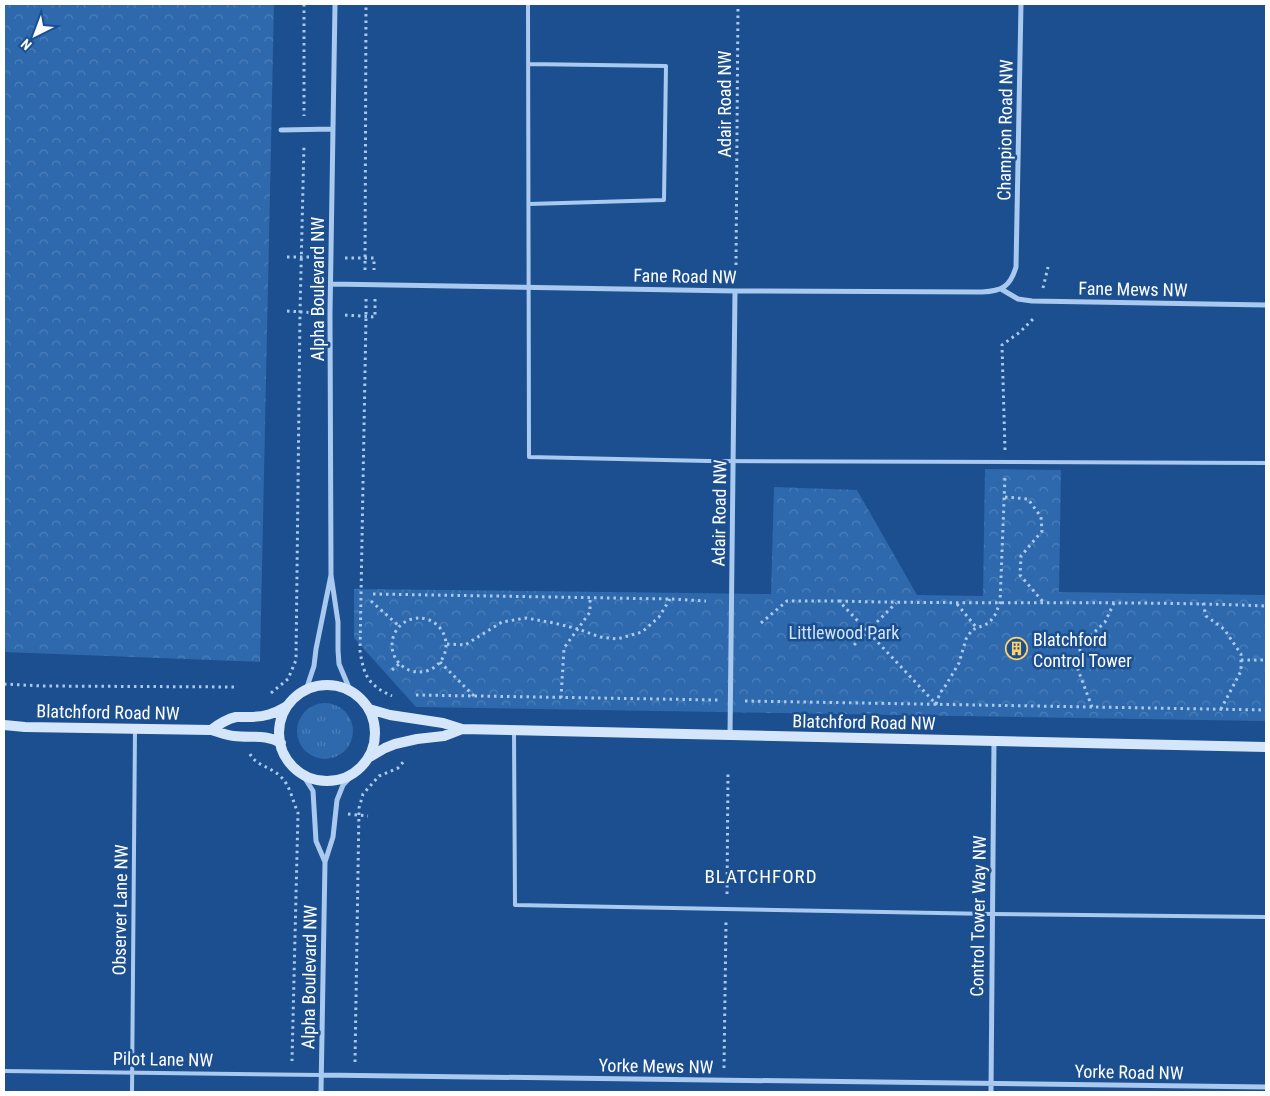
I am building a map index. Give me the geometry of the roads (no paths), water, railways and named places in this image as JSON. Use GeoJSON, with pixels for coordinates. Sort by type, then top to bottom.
{"type":"FeatureCollection","features":[{"type":"Feature","properties":{"kind":"street","name":"Alpha Boulevard NW"},"geometry":{"type":"LineString","coordinates":[[335,4],[331,284],[331,575],[338,622],[339,664],[350,690]]}},
{"type":"Feature","properties":{"kind":"street","name":"Champion Road NW"},"geometry":{"type":"LineString","coordinates":[[1001,289],[1008,285],[1013,278],[1017,258],[1021,4]]}},
{"type":"Feature","properties":{"kind":"street"},"geometry":{"type":"LineString","coordinates":[[281,130],[333,129]]}},
{"type":"Feature","properties":{"kind":"street","name":"Fane Road NW"},"geometry":{"type":"LineString","coordinates":[[331,284],[735,291],[982,292],[1001,289]]}},
{"type":"Feature","properties":{"kind":"street","name":"Fane Mews NW"},"geometry":{"type":"LineString","coordinates":[[1001,289],[1018,299],[1039,301],[1266,305]]}},
{"type":"Feature","properties":{"kind":"street","name":"Adair Road NW"},"geometry":{"type":"LineString","coordinates":[[730,735],[735,291]]}},
{"type":"Feature","properties":{"kind":"street","name":"Alpha Boulevard NW"},"geometry":{"type":"LineString","coordinates":[[306,690],[314,666],[331,575]]}},
{"type":"Feature","properties":{"kind":"street"},"geometry":{"type":"LineString","coordinates":[[316,686],[338,686],[350,690],[360,698],[369,709],[373,718],[375,739],[368,758],[355,772],[337,780],[318,780],[309,777],[288,760],[283,752],[279,734],[280,723],[284,713],[297,696],[316,686]]}},
{"type":"Feature","properties":{"kind":"street","name":"Blatchford Road NW"},"geometry":{"type":"LineString","coordinates":[[211,730],[223,722],[236,717],[251,717],[277,712],[289,704]]}},
{"type":"Feature","properties":{"kind":"street","name":"Blatchford Road NW"},"geometry":{"type":"LineString","coordinates":[[369,709],[390,715],[443,722],[462,729],[1266,747]]}},
{"type":"Feature","properties":{"kind":"street","name":"Blatchford Road NW"},"geometry":{"type":"LineString","coordinates":[[4,725],[211,730],[235,736],[270,738],[281,743]]}},
{"type":"Feature","properties":{"kind":"street","name":"Blatchford Road NW"},"geometry":{"type":"LineString","coordinates":[[368,758],[385,748],[408,741],[444,736],[462,729]]}},
{"type":"Feature","properties":{"kind":"street","name":"Control Tower Way NW"},"geometry":{"type":"LineString","coordinates":[[991,1092],[994,741]]}},
{"type":"Feature","properties":{"kind":"street","name":"Alpha Boulevard NW"},"geometry":{"type":"LineString","coordinates":[[301,772],[313,791],[316,841],[325,862]]}},
{"type":"Feature","properties":{"kind":"street","name":"Alpha Boulevard NW"},"geometry":{"type":"LineString","coordinates":[[321,1092],[325,862],[333,837],[337,800],[343,785],[355,772]]}},
{"type":"Feature","properties":{"kind":"street","name":"Yorke Mews NW"},"geometry":{"type":"LineString","coordinates":[[321,1075],[991,1084]]}},
{"type":"Feature","properties":{"kind":"street","name":"Yorke Road NW"},"geometry":{"type":"LineString","coordinates":[[991,1084],[1266,1087]]}},
{"type":"Feature","properties":{"kind":"lane"},"geometry":{"type":"LineString","coordinates":[[528,4],[529,457],[733,461],[1266,463]]}},
{"type":"Feature","properties":{"kind":"lane"},"geometry":{"type":"LineString","coordinates":[[528,64],[666,66],[664,200],[529,204]]}},
{"type":"Feature","properties":{"kind":"lane","name":"Observer Lane NW"},"geometry":{"type":"LineString","coordinates":[[132,1092],[135,729]]}},
{"type":"Feature","properties":{"kind":"lane"},"geometry":{"type":"LineString","coordinates":[[514,731],[515,905],[1266,917]]}},
{"type":"Feature","properties":{"kind":"lane","name":"Pilot Lane NW"},"geometry":{"type":"LineString","coordinates":[[4,1072],[321,1075]]}},
{"type":"Feature","properties":{"kind":"place","name":"Blatchford Control Tower"},"geometry":{"type":"Point","coordinates":[1017,649]}},
{"type":"Feature","properties":{"kind":"district","name":"BLATCHFORD"},"geometry":{"type":"Point","coordinates":[761,876]}},
{"type":"Feature","properties":{"kind":"park label","name":"Littlewood Park"},"geometry":{"type":"Point","coordinates":[844,632]}}]}
